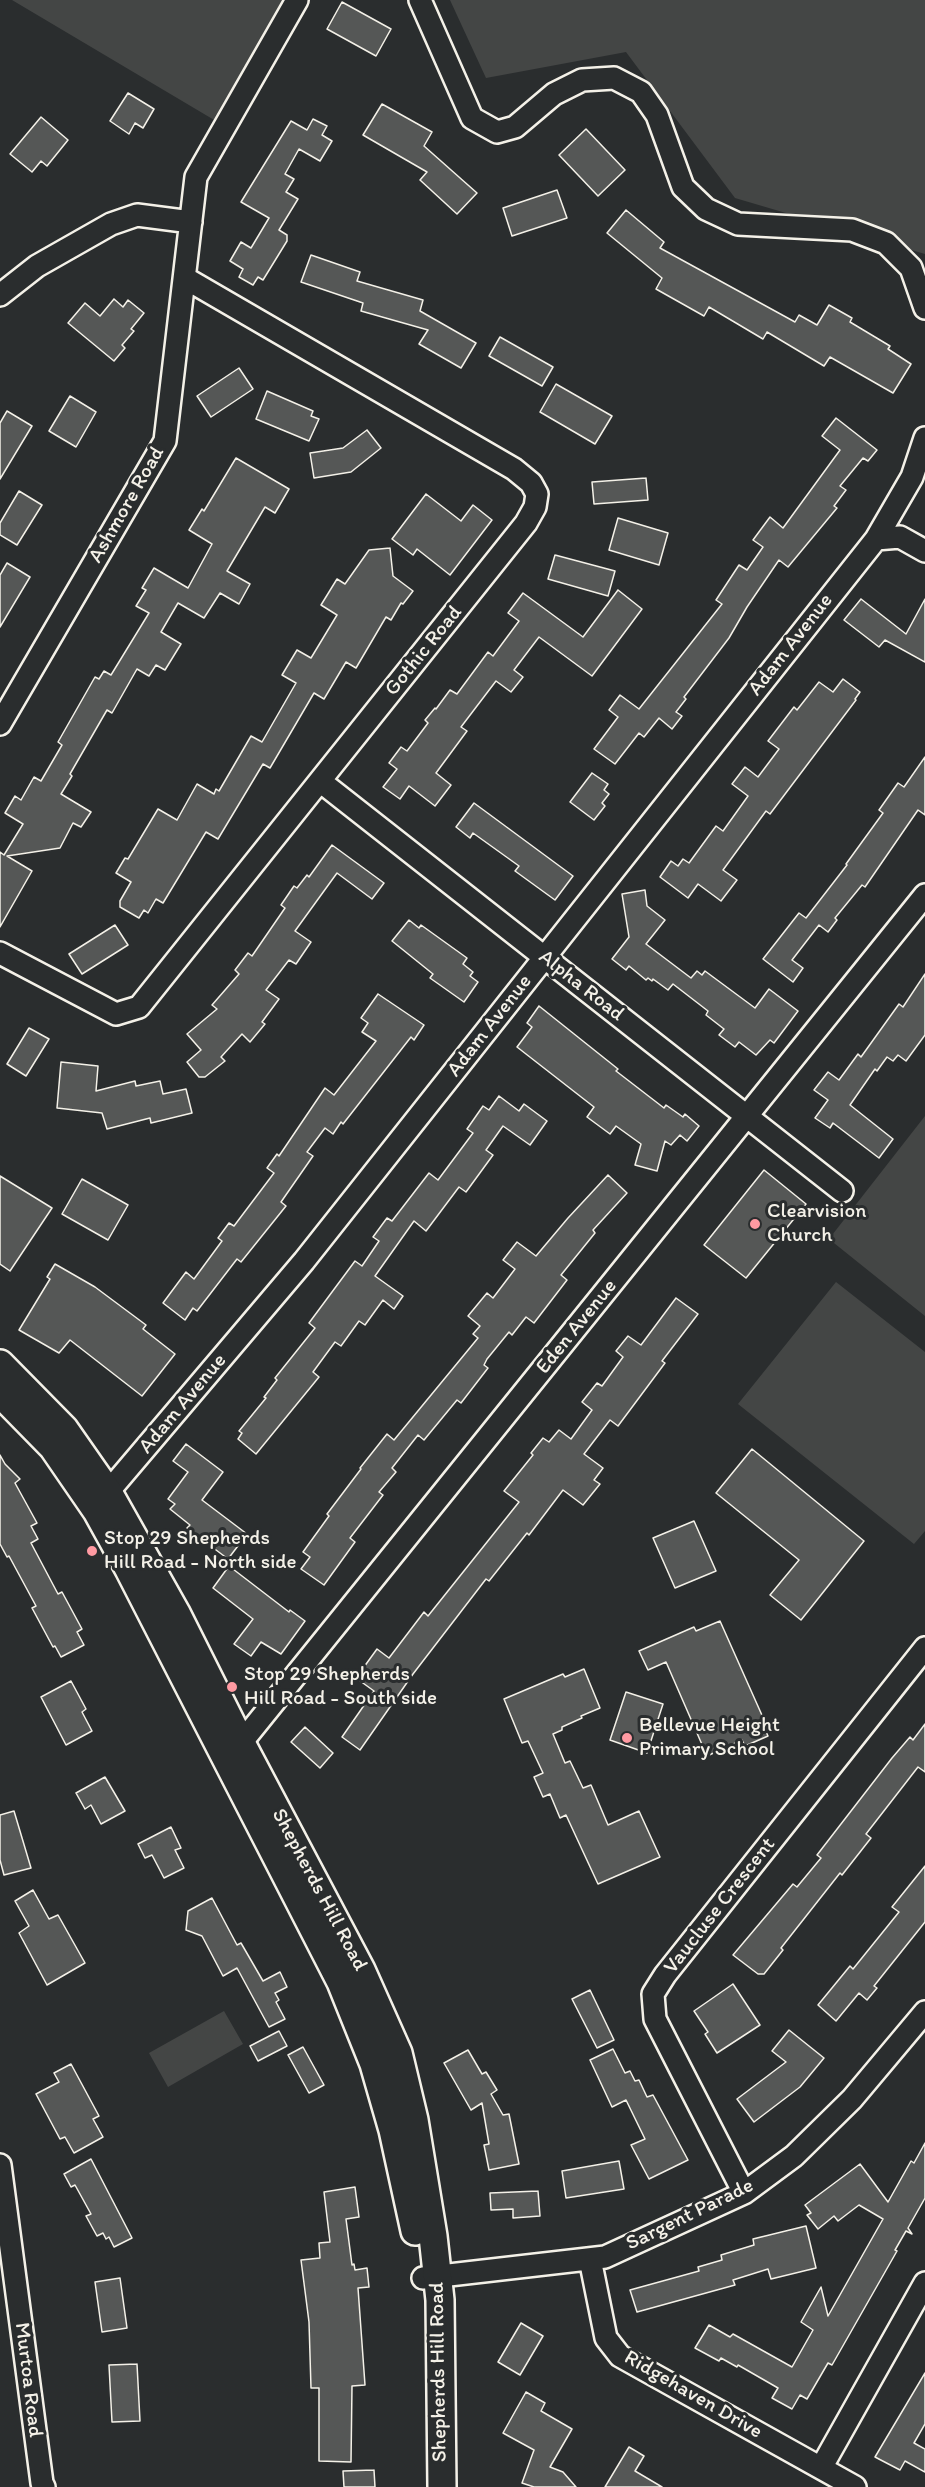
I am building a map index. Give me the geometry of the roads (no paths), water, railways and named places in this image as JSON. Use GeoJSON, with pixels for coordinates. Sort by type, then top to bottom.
{"type":"FeatureCollection","features":[{"type":"Feature","properties":{"kind":"main road","name":"Shepherds Hill Road"},"geometry":{"type":"LineString","coordinates":[[0,1364],[64,1429],[100,1498],[176,1613],[232,1747],[341,1983],[374,2064],[393,2130],[417,2238],[440,2300],[442,2487]]}},
{"type":"Feature","properties":{"kind":"main road","name":"Shepherds Hill Road"},"geometry":{"type":"LineString","coordinates":[[0,1393],[100,1498]]}},
{"type":"Feature","properties":{"kind":"main road","name":"Shepherds Hill Road"},"geometry":{"type":"LineString","coordinates":[[426,2487],[430,2278]]}},
{"type":"Feature","properties":{"kind":"street","name":"Ashmore Road"},"geometry":{"type":"LineString","coordinates":[[0,724],[165,441],[196,177],[297,0]]}},
{"type":"Feature","properties":{"kind":"street"},"geometry":{"type":"LineString","coordinates":[[420,0],[472,118],[497,132],[515,127],[554,94],[582,80],[614,78],[641,92],[657,115],[683,187],[706,209],[738,224],[852,230],[886,243],[911,268],[925,308]]}},
{"type":"Feature","properties":{"kind":"street"},"geometry":{"type":"LineString","coordinates":[[0,295],[37,266],[111,224],[137,215],[191,222]]}},
{"type":"Feature","properties":{"kind":"street","name":"Gothic Road"},"geometry":{"type":"LineString","coordinates":[[0,954],[116,1014],[139,1006],[526,523],[535,507],[537,494],[531,483],[514,469],[185,278]]}},
{"type":"Feature","properties":{"kind":"street","name":"Adam Avenue"},"geometry":{"type":"LineString","coordinates":[[100,1498],[304,1261],[876,539],[912,477],[925,438]]}},
{"type":"Feature","properties":{"kind":"street"},"geometry":{"type":"LineString","coordinates":[[876,539],[900,537],[925,551]]}},
{"type":"Feature","properties":{"kind":"street","name":"Alpha Road"},"geometry":{"type":"LineString","coordinates":[[320,781],[842,1191]]}},
{"type":"Feature","properties":{"kind":"street","name":"Eden Avenue"},"geometry":{"type":"LineString","coordinates":[[232,1747],[747,1117],[925,895]]}},
{"type":"Feature","properties":{"kind":"street","name":"Vaucluse Crescent"},"geometry":{"type":"LineString","coordinates":[[744,2193],[655,2019],[653,1994],[665,1975],[925,1648]]}},
{"type":"Feature","properties":{"kind":"street","name":"Sargent Parade"},"geometry":{"type":"LineString","coordinates":[[430,2278],[605,2257],[744,2193],[794,2156],[835,2115],[925,2012]]}},
{"type":"Feature","properties":{"kind":"street","name":"Murtoa Road"},"geometry":{"type":"LineString","coordinates":[[0,2165],[44,2487]]}},
{"type":"Feature","properties":{"kind":"street","name":"Ridgehaven Drive"},"geometry":{"type":"LineString","coordinates":[[590,2259],[606,2338],[620,2356],[855,2487]]}},
{"type":"Feature","properties":{"kind":"street"},"geometry":{"type":"LineString","coordinates":[[821,2468],[925,2283]]}},
{"type":"Feature","properties":{"kind":"place","name":"Clearvision Church"},"geometry":{"type":"Point","coordinates":[755,1224]}},
{"type":"Feature","properties":{"kind":"place","name":"Stop 29 Shepherds Hill Road - North side"},"geometry":{"type":"Point","coordinates":[92,1551]}},
{"type":"Feature","properties":{"kind":"place","name":"Stop 29 Shepherds Hill Road - South side"},"geometry":{"type":"Point","coordinates":[232,1687]}},
{"type":"Feature","properties":{"kind":"place","name":"Bellevue Height Primary School"},"geometry":{"type":"Point","coordinates":[627,1738]}}]}
